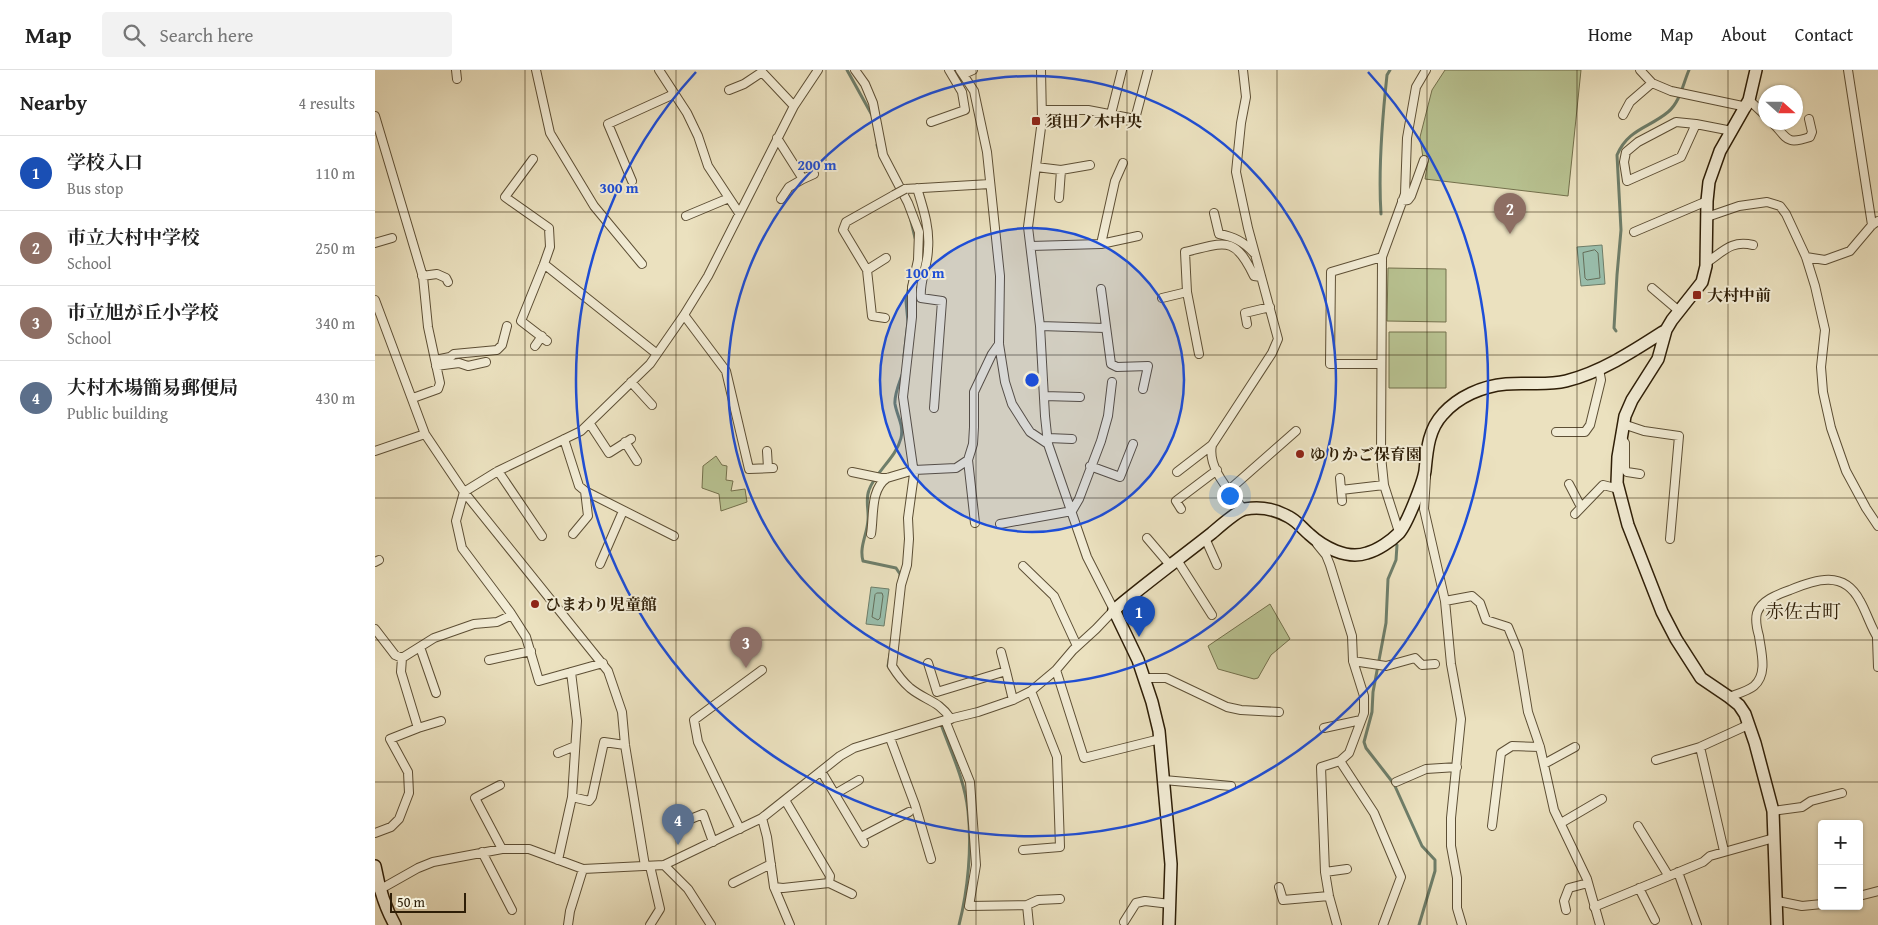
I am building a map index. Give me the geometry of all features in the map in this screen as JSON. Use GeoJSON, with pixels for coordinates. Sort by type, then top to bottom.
{"type":"FeatureCollection","features":[{"type":"Feature","properties":{"kind":"street"},"geometry":{"type":"LineString","coordinates":[[456,70],[457,79]]}},
{"type":"Feature","properties":{"kind":"street"},"geometry":{"type":"LineString","coordinates":[[536,70],[550,133],[594,206],[642,264]]}},
{"type":"Feature","properties":{"kind":"street"},"geometry":{"type":"LineString","coordinates":[[659,70],[687,113],[698,136],[708,166],[739,213]]}},
{"type":"Feature","properties":{"kind":"street"},"geometry":{"type":"LineString","coordinates":[[603,663],[539,681],[526,637],[462,548],[456,521],[464,492],[497,471],[581,431],[650,364],[708,276],[794,106],[818,70]]}},
{"type":"Feature","properties":{"kind":"street"},"geometry":{"type":"LineString","coordinates":[[855,70],[865,84],[873,103],[883,155],[908,203],[919,232],[919,260],[911,287],[913,317],[903,397],[908,426],[908,441],[914,470],[908,518],[907,566],[901,585],[892,666],[910,688],[943,707],[970,782],[976,864],[969,906],[1027,905],[1038,900],[1060,899]]}},
{"type":"Feature","properties":{"kind":"street"},"geometry":{"type":"LineString","coordinates":[[931,122],[965,110],[962,92],[949,70]]}},
{"type":"Feature","properties":{"kind":"street"},"geometry":{"type":"LineString","coordinates":[[973,70],[962,72],[973,91],[987,152],[1000,276],[999,344],[1005,382],[1012,404],[1031,432],[1048,441],[1072,440]]}},
{"type":"Feature","properties":{"kind":"street"},"geometry":{"type":"LineString","coordinates":[[1041,70],[1042,110],[1028,227],[1040,326],[1048,441],[1087,557],[1138,660],[1152,702],[1160,739],[1171,864],[1169,925]]}},
{"type":"Feature","properties":{"kind":"street"},"geometry":{"type":"LineString","coordinates":[[1111,114],[1122,70]]}},
{"type":"Feature","properties":{"kind":"street"},"geometry":{"type":"LineString","coordinates":[[1042,110],[1087,110],[1135,120],[1148,70]]}},
{"type":"Feature","properties":{"kind":"street"},"geometry":{"type":"LineString","coordinates":[[1177,472],[1211,445],[1272,353],[1278,339],[1255,255],[1236,172],[1241,123],[1246,97],[1243,70]]}},
{"type":"Feature","properties":{"kind":"street"},"geometry":{"type":"LineString","coordinates":[[1399,532],[1383,485],[1381,456],[1382,257],[1405,194],[1407,138],[1416,88],[1426,70]]}},
{"type":"Feature","properties":{"kind":"street"},"geometry":{"type":"LineString","coordinates":[[1640,70],[1652,84],[1671,91],[1748,104],[1758,110]]}},
{"type":"Feature","properties":{"kind":"street"},"geometry":{"type":"LineString","coordinates":[[1756,70],[1748,104],[1713,166],[1707,201],[1707,263],[1701,282],[1666,330],[1658,359],[1632,400],[1625,416],[1617,457],[1619,489],[1628,525],[1662,612],[1676,639],[1701,678],[1739,705],[1745,714],[1773,811],[1777,925]]}},
{"type":"Feature","properties":{"kind":"street"},"geometry":{"type":"LineString","coordinates":[[1806,257],[1825,260],[1850,250],[1875,223],[1848,70]]}},
{"type":"Feature","properties":{"kind":"street"},"geometry":{"type":"LineString","coordinates":[[729,90],[744,84],[761,71],[794,106]]}},
{"type":"Feature","properties":{"kind":"street"},"geometry":{"type":"LineString","coordinates":[[1623,115],[1630,102],[1652,84]]}},
{"type":"Feature","properties":{"kind":"street"},"geometry":{"type":"LineString","coordinates":[[632,181],[608,124],[674,94]]}},
{"type":"Feature","properties":{"kind":"street"},"geometry":{"type":"LineString","coordinates":[[375,116],[422,276],[428,327],[440,382],[438,389],[413,398]]}},
{"type":"Feature","properties":{"kind":"street"},"geometry":{"type":"LineString","coordinates":[[1780,130],[1789,141],[1795,142],[1810,137],[1812,132],[1809,119]]}},
{"type":"Feature","properties":{"kind":"street"},"geometry":{"type":"LineString","coordinates":[[1696,124],[1681,157],[1627,181],[1624,162],[1625,152],[1638,142],[1676,122],[1696,124],[1732,131]]}},
{"type":"Feature","properties":{"kind":"street"},"geometry":{"type":"LineString","coordinates":[[777,138],[803,179]]}},
{"type":"Feature","properties":{"kind":"street"},"geometry":{"type":"LineString","coordinates":[[533,160],[505,197],[549,228],[551,246],[521,321],[544,338],[535,346]]}},
{"type":"Feature","properties":{"kind":"street"},"geometry":{"type":"LineString","coordinates":[[1402,201],[1409,200],[1424,160]]}},
{"type":"Feature","properties":{"kind":"street"},"geometry":{"type":"LineString","coordinates":[[1101,244],[1115,181],[1123,163]]}},
{"type":"Feature","properties":{"kind":"street"},"geometry":{"type":"LineString","coordinates":[[1036,167],[1061,170],[1090,165]]}},
{"type":"Feature","properties":{"kind":"street"},"geometry":{"type":"LineString","coordinates":[[1059,198],[1061,170]]}},
{"type":"Feature","properties":{"kind":"street"},"geometry":{"type":"LineString","coordinates":[[781,199],[789,187],[814,174]]}},
{"type":"Feature","properties":{"kind":"street"},"geometry":{"type":"LineString","coordinates":[[885,318],[872,316],[867,270],[843,230],[846,222],[905,189],[989,184]]}},
{"type":"Feature","properties":{"kind":"street"},"geometry":{"type":"LineString","coordinates":[[917,188],[928,228],[929,250],[919,287],[921,298],[942,301],[934,408]]}},
{"type":"Feature","properties":{"kind":"street"},"geometry":{"type":"LineString","coordinates":[[686,216],[729,198]]}},
{"type":"Feature","properties":{"kind":"street"},"geometry":{"type":"LineString","coordinates":[[1634,232],[1707,201]]}},
{"type":"Feature","properties":{"kind":"street"},"geometry":{"type":"LineString","coordinates":[[1707,217],[1739,206],[1767,202],[1780,206],[1786,214],[1806,257],[1825,330],[1821,367],[1823,392],[1831,428],[1846,471],[1878,526]]}},
{"type":"Feature","properties":{"kind":"street"},"geometry":{"type":"LineString","coordinates":[[1214,213],[1219,234],[1245,242],[1255,255]]}},
{"type":"Feature","properties":{"kind":"street"},"geometry":{"type":"LineString","coordinates":[[1031,246],[1101,244],[1138,236]]}},
{"type":"Feature","properties":{"kind":"street"},"geometry":{"type":"LineString","coordinates":[[375,243],[392,238]]}},
{"type":"Feature","properties":{"kind":"street"},"geometry":{"type":"LineString","coordinates":[[1707,263],[1731,246],[1744,243],[1753,245]]}},
{"type":"Feature","properties":{"kind":"street"},"geometry":{"type":"LineString","coordinates":[[1199,354],[1187,292],[1185,252],[1227,244],[1239,250],[1254,276],[1261,277]]}},
{"type":"Feature","properties":{"kind":"street"},"geometry":{"type":"LineString","coordinates":[[1380,364],[1330,364],[1330,318],[1331,272],[1382,257]]}},
{"type":"Feature","properties":{"kind":"street"},"geometry":{"type":"LineString","coordinates":[[867,270],[886,258]]}},
{"type":"Feature","properties":{"kind":"street"},"geometry":{"type":"LineString","coordinates":[[544,264],[657,354]]}},
{"type":"Feature","properties":{"kind":"street"},"geometry":{"type":"LineString","coordinates":[[422,276],[437,274],[446,278],[448,282]]}},
{"type":"Feature","properties":{"kind":"street"},"geometry":{"type":"LineString","coordinates":[[1101,288],[1111,364],[1117,367],[1148,366],[1143,389]]}},
{"type":"Feature","properties":{"kind":"street"},"geometry":{"type":"LineString","coordinates":[[1652,288],[1679,310]]}},
{"type":"Feature","properties":{"kind":"street"},"geometry":{"type":"LineString","coordinates":[[1162,298],[1187,292]]}},
{"type":"Feature","properties":{"kind":"street"},"geometry":{"type":"LineString","coordinates":[[375,300],[425,434],[464,492],[608,671],[622,712],[625,745],[648,866],[660,908],[650,925]]}},
{"type":"Feature","properties":{"kind":"street"},"geometry":{"type":"LineString","coordinates":[[1247,324],[1245,313],[1270,307]]}},
{"type":"Feature","properties":{"kind":"street"},"geometry":{"type":"LineString","coordinates":[[684,315],[726,371],[749,469],[770,468],[767,451]]}},
{"type":"Feature","properties":{"kind":"street"},"geometry":{"type":"LineString","coordinates":[[435,363],[454,354],[497,350],[502,345],[507,326]]}},
{"type":"Feature","properties":{"kind":"street"},"geometry":{"type":"LineString","coordinates":[[1040,326],[1105,328]]}},
{"type":"Feature","properties":{"kind":"street"},"geometry":{"type":"LineString","coordinates":[[1462,925],[1457,908],[1457,878],[1451,846],[1451,818],[1461,719],[1451,664],[1445,600],[1424,509],[1427,483],[1425,458],[1429,441],[1435,425],[1443,414],[1464,396],[1480,389],[1505,384],[1554,383],[1599,369],[1632,352],[1666,330]]}},
{"type":"Feature","properties":{"kind":"street"},"geometry":{"type":"LineString","coordinates":[[975,523],[968,460],[973,444],[974,392],[992,354],[999,344]]}},
{"type":"Feature","properties":{"kind":"street"},"geometry":{"type":"LineString","coordinates":[[435,363],[459,363],[469,366],[486,362]]}},
{"type":"Feature","properties":{"kind":"street"},"geometry":{"type":"LineString","coordinates":[[1555,432],[1585,432],[1591,425],[1601,380],[1599,369]]}},
{"type":"Feature","properties":{"kind":"street"},"geometry":{"type":"LineString","coordinates":[[631,382],[652,405]]}},
{"type":"Feature","properties":{"kind":"street"},"geometry":{"type":"LineString","coordinates":[[1072,512],[1079,499],[1101,441],[1108,416],[1112,382]]}},
{"type":"Feature","properties":{"kind":"street"},"geometry":{"type":"LineString","coordinates":[[1044,396],[1080,397]]}},
{"type":"Feature","properties":{"kind":"street"},"geometry":{"type":"LineString","coordinates":[[590,424],[609,453],[628,441],[637,461]]}},
{"type":"Feature","properties":{"kind":"street"},"geometry":{"type":"LineString","coordinates":[[1623,424],[1644,431],[1679,436],[1670,539]]}},
{"type":"Feature","properties":{"kind":"street"},"geometry":{"type":"LineString","coordinates":[[1229,490],[1296,432]]}},
{"type":"Feature","properties":{"kind":"street"},"geometry":{"type":"LineString","coordinates":[[375,450],[425,434]]}},
{"type":"Feature","properties":{"kind":"street"},"geometry":{"type":"LineString","coordinates":[[1621,438],[1625,443],[1625,468],[1627,472],[1640,474]]}},
{"type":"Feature","properties":{"kind":"street"},"geometry":{"type":"LineString","coordinates":[[564,439],[579,486],[585,491],[674,536]]}},
{"type":"Feature","properties":{"kind":"street"},"geometry":{"type":"LineString","coordinates":[[1090,466],[1120,477],[1133,444]]}},
{"type":"Feature","properties":{"kind":"street"},"geometry":{"type":"LineString","coordinates":[[1211,445],[1210,453],[1217,470],[1243,510]]}},
{"type":"Feature","properties":{"kind":"street"},"geometry":{"type":"LineString","coordinates":[[853,472],[880,478],[914,470],[956,468],[968,460]]}},
{"type":"Feature","properties":{"kind":"street"},"geometry":{"type":"LineString","coordinates":[[1176,501],[1217,470]]}},
{"type":"Feature","properties":{"kind":"street"},"geometry":{"type":"LineString","coordinates":[[497,471],[542,536]]}},
{"type":"Feature","properties":{"kind":"street"},"geometry":{"type":"LineString","coordinates":[[379,890],[418,868],[433,862],[502,849],[529,849],[583,869],[664,865],[762,818],[840,756],[854,748],[948,719],[978,712],[1013,700],[1031,691],[1055,670],[1114,610],[1243,510],[1273,509],[1289,517],[1324,545],[1341,552],[1366,554],[1378,548],[1399,532],[1411,510],[1425,472]]}},
{"type":"Feature","properties":{"kind":"street"},"geometry":{"type":"LineString","coordinates":[[871,534],[874,502],[881,482],[880,478]]}},
{"type":"Feature","properties":{"kind":"street"},"geometry":{"type":"LineString","coordinates":[[1340,478],[1342,501]]}},
{"type":"Feature","properties":{"kind":"street"},"geometry":{"type":"LineString","coordinates":[[1569,484],[1578,510],[1603,486],[1619,489]]}},
{"type":"Feature","properties":{"kind":"street"},"geometry":{"type":"LineString","coordinates":[[1341,490],[1383,485]]}},
{"type":"Feature","properties":{"kind":"street"},"geometry":{"type":"LineString","coordinates":[[573,534],[587,516],[585,491]]}},
{"type":"Feature","properties":{"kind":"street"},"geometry":{"type":"LineString","coordinates":[[1170,494],[1181,509]]}},
{"type":"Feature","properties":{"kind":"street"},"geometry":{"type":"LineString","coordinates":[[600,564],[623,511]]}},
{"type":"Feature","properties":{"kind":"street"},"geometry":{"type":"LineString","coordinates":[[1000,524],[1072,512]]}},
{"type":"Feature","properties":{"kind":"street"},"geometry":{"type":"LineString","coordinates":[[1309,534],[1326,556],[1330,565],[1352,636],[1353,661],[1364,696],[1363,713],[1349,753],[1340,760],[1321,767],[1325,872],[1329,896],[1339,924]]}},
{"type":"Feature","properties":{"kind":"street"},"geometry":{"type":"LineString","coordinates":[[1147,538],[1173,563],[1212,616]]}},
{"type":"Feature","properties":{"kind":"street"},"geometry":{"type":"LineString","coordinates":[[1205,538],[1217,565]]}},
{"type":"Feature","properties":{"kind":"street"},"geometry":{"type":"LineString","coordinates":[[1023,566],[1054,596],[1077,646]]}},
{"type":"Feature","properties":{"kind":"street"},"geometry":{"type":"LineString","coordinates":[[1729,697],[1753,687],[1760,678],[1763,665],[1757,612],[1765,602],[1808,583],[1826,579],[1836,580],[1850,587],[1860,599],[1878,638],[1878,667]]}},
{"type":"Feature","properties":{"kind":"street"},"geometry":{"type":"LineString","coordinates":[[1445,600],[1471,596],[1480,603],[1486,620],[1509,627],[1518,652],[1528,712],[1539,747],[1554,810],[1588,883],[1600,925]]}},
{"type":"Feature","properties":{"kind":"street"},"geometry":{"type":"LineString","coordinates":[[402,658],[434,638],[474,624],[497,622],[512,615]]}},
{"type":"Feature","properties":{"kind":"street"},"geometry":{"type":"LineString","coordinates":[[375,629],[395,655],[402,658]]}},
{"type":"Feature","properties":{"kind":"street"},"geometry":{"type":"LineString","coordinates":[[420,647],[436,693]]}},
{"type":"Feature","properties":{"kind":"street"},"geometry":{"type":"LineString","coordinates":[[489,660],[531,651]]}},
{"type":"Feature","properties":{"kind":"street"},"geometry":{"type":"LineString","coordinates":[[1001,652],[1013,700]]}},
{"type":"Feature","properties":{"kind":"street"},"geometry":{"type":"LineString","coordinates":[[402,658],[401,672],[418,728]]}},
{"type":"Feature","properties":{"kind":"street"},"geometry":{"type":"LineString","coordinates":[[1353,661],[1386,666],[1415,658],[1422,665],[1435,664]]}},
{"type":"Feature","properties":{"kind":"street"},"geometry":{"type":"LineString","coordinates":[[928,663],[937,692],[1006,671]]}},
{"type":"Feature","properties":{"kind":"street"},"geometry":{"type":"LineString","coordinates":[[740,829],[698,742],[693,720],[762,670]]}},
{"type":"Feature","properties":{"kind":"street"},"geometry":{"type":"LineString","coordinates":[[1055,670],[1084,758],[1160,739]]}},
{"type":"Feature","properties":{"kind":"street"},"geometry":{"type":"LineString","coordinates":[[558,860],[571,797],[577,721],[571,672]]}},
{"type":"Feature","properties":{"kind":"street"},"geometry":{"type":"LineString","coordinates":[[1144,678],[1166,678],[1227,707],[1241,710],[1279,712]]}},
{"type":"Feature","properties":{"kind":"street"},"geometry":{"type":"LineString","coordinates":[[1023,850],[1060,847],[1057,758],[1031,691]]}},
{"type":"Feature","properties":{"kind":"street"},"geometry":{"type":"LineString","coordinates":[[1324,728],[1361,720]]}},
{"type":"Feature","properties":{"kind":"street"},"geometry":{"type":"LineString","coordinates":[[375,833],[391,827],[399,819],[409,793],[408,772],[390,739],[441,721]]}},
{"type":"Feature","properties":{"kind":"street"},"geometry":{"type":"LineString","coordinates":[[1656,760],[1700,747],[1748,725]]}},
{"type":"Feature","properties":{"kind":"street"},"geometry":{"type":"LineString","coordinates":[[890,738],[915,805],[931,859]]}},
{"type":"Feature","properties":{"kind":"street"},"geometry":{"type":"LineString","coordinates":[[571,797],[589,801],[592,797],[605,742],[625,745]]}},
{"type":"Feature","properties":{"kind":"street"},"geometry":{"type":"LineString","coordinates":[[558,753],[575,746]]}},
{"type":"Feature","properties":{"kind":"street"},"geometry":{"type":"LineString","coordinates":[[1492,826],[1501,753],[1512,746],[1539,747]]}},
{"type":"Feature","properties":{"kind":"street"},"geometry":{"type":"LineString","coordinates":[[1543,764],[1575,747]]}},
{"type":"Feature","properties":{"kind":"street"},"geometry":{"type":"LineString","coordinates":[[1700,747],[1724,851]]}},
{"type":"Feature","properties":{"kind":"street"},"geometry":{"type":"LineString","coordinates":[[1340,760],[1374,813],[1401,877],[1383,925]]}},
{"type":"Feature","properties":{"kind":"street"},"geometry":{"type":"LineString","coordinates":[[1396,782],[1426,769],[1457,767]]}},
{"type":"Feature","properties":{"kind":"street"},"geometry":{"type":"LineString","coordinates":[[821,771],[862,840],[909,812]]}},
{"type":"Feature","properties":{"kind":"street"},"geometry":{"type":"LineString","coordinates":[[835,794],[859,780]]}},
{"type":"Feature","properties":{"kind":"street"},"geometry":{"type":"LineString","coordinates":[[1164,780],[1231,786]]}},
{"type":"Feature","properties":{"kind":"street"},"geometry":{"type":"LineString","coordinates":[[500,784],[475,798],[502,849]]}},
{"type":"Feature","properties":{"kind":"street"},"geometry":{"type":"LineString","coordinates":[[1773,811],[1802,807],[1811,801],[1842,793]]}},
{"type":"Feature","properties":{"kind":"street"},"geometry":{"type":"LineString","coordinates":[[1561,823],[1603,799]]}},
{"type":"Feature","properties":{"kind":"street"},"geometry":{"type":"LineString","coordinates":[[785,800],[830,876],[829,883]]}},
{"type":"Feature","properties":{"kind":"street"},"geometry":{"type":"LineString","coordinates":[[678,824],[703,814],[713,842]]}},
{"type":"Feature","properties":{"kind":"street"},"geometry":{"type":"LineString","coordinates":[[762,818],[767,837],[774,887],[790,925]]}},
{"type":"Feature","properties":{"kind":"street"},"geometry":{"type":"LineString","coordinates":[[1638,826],[1668,875]]}},
{"type":"Feature","properties":{"kind":"street"},"geometry":{"type":"LineString","coordinates":[[1594,907],[1703,862],[1710,856],[1774,838]]}},
{"type":"Feature","properties":{"kind":"street"},"geometry":{"type":"LineString","coordinates":[[482,852],[512,910]]}},
{"type":"Feature","properties":{"kind":"street"},"geometry":{"type":"LineString","coordinates":[[733,883],[771,864]]}},
{"type":"Feature","properties":{"kind":"street"},"geometry":{"type":"LineString","coordinates":[[664,865],[688,889],[708,924]]}},
{"type":"Feature","properties":{"kind":"street"},"geometry":{"type":"LineString","coordinates":[[375,866],[379,890],[386,909],[395,925]]}},
{"type":"Feature","properties":{"kind":"street"},"geometry":{"type":"LineString","coordinates":[[568,925],[570,911],[583,869]]}},
{"type":"Feature","properties":{"kind":"street"},"geometry":{"type":"LineString","coordinates":[[1325,872],[1347,869]]}},
{"type":"Feature","properties":{"kind":"street"},"geometry":{"type":"LineString","coordinates":[[1678,872],[1697,925]]}},
{"type":"Feature","properties":{"kind":"street"},"geometry":{"type":"LineString","coordinates":[[774,887],[783,888],[829,883],[853,894]]}},
{"type":"Feature","properties":{"kind":"street"},"geometry":{"type":"LineString","coordinates":[[1566,910],[1564,901],[1569,888],[1588,883]]}},
{"type":"Feature","properties":{"kind":"street"},"geometry":{"type":"LineString","coordinates":[[1279,887],[1283,900],[1329,896]]}},
{"type":"Feature","properties":{"kind":"street"},"geometry":{"type":"LineString","coordinates":[[1639,888],[1655,920]]}},
{"type":"Feature","properties":{"kind":"street"},"geometry":{"type":"LineString","coordinates":[[1863,895],[1878,891]]}},
{"type":"Feature","properties":{"kind":"street"},"geometry":{"type":"LineString","coordinates":[[1124,922],[1136,903],[1145,901],[1170,904]]}},
{"type":"Feature","properties":{"kind":"street"},"geometry":{"type":"LineString","coordinates":[[1777,901],[1802,906],[1818,904]]}},
{"type":"Feature","properties":{"kind":"street"},"geometry":{"type":"LineString","coordinates":[[1027,905],[1029,925]]}},
{"type":"Feature","properties":{"kind":"shaded area"},"geometry":{"type":"Polygon","coordinates":[[[1445,70],[1581,70],[1568,196],[1425,179],[1428,161],[1423,158],[1420,137],[1432,90],[1445,70]]]}},
{"type":"Feature","properties":{"kind":"shaded area"},"geometry":{"type":"Polygon","coordinates":[[[1388,268],[1446,269],[1446,322],[1387,321],[1388,268]]]}},
{"type":"Feature","properties":{"kind":"shaded area"},"geometry":{"type":"Polygon","coordinates":[[[1389,332],[1446,332],[1446,388],[1389,388],[1389,332]]]}},
{"type":"Feature","properties":{"kind":"shaded area"},"geometry":{"type":"Polygon","coordinates":[[[716,456],[722,465],[727,466],[726,480],[733,481],[731,491],[745,489],[747,502],[721,511],[719,494],[702,488],[703,466],[716,456]]]}},
{"type":"Feature","properties":{"kind":"shaded area"},"geometry":{"type":"Polygon","coordinates":[[[1270,604],[1290,639],[1271,655],[1258,678],[1254,679],[1218,669],[1208,646],[1270,604]]]}},
{"type":"Feature","properties":{"kind":"water"},"geometry":{"type":"Polygon","coordinates":[[[1602,245],[1605,284],[1581,286],[1577,247],[1602,245]]]}},
{"type":"Feature","properties":{"kind":"water"},"geometry":{"type":"Polygon","coordinates":[[[871,587],[889,589],[884,626],[866,624],[871,587]]]}},
{"type":"Feature","properties":{"kind":"waterway"},"geometry":{"type":"LineString","coordinates":[[847,70],[873,117]]}},
{"type":"Feature","properties":{"kind":"waterway"},"geometry":{"type":"LineString","coordinates":[[1381,214],[1381,144],[1387,75],[1390,70]]}},
{"type":"Feature","properties":{"kind":"waterway"},"geometry":{"type":"LineString","coordinates":[[1616,331],[1614,328],[1621,230],[1617,155],[1633,134],[1672,108],[1689,70]]}},
{"type":"Feature","properties":{"kind":"waterway"},"geometry":{"type":"LineString","coordinates":[[877,145],[881,158]]}},
{"type":"Feature","properties":{"kind":"waterway"},"geometry":{"type":"LineString","coordinates":[[910,217],[915,238]]}},
{"type":"Feature","properties":{"kind":"waterway"},"geometry":{"type":"LineString","coordinates":[[904,356],[908,322],[906,301],[911,276]]}},
{"type":"Feature","properties":{"kind":"waterway"},"geometry":{"type":"LineString","coordinates":[[900,576],[896,568],[863,561],[862,551],[868,520],[867,498],[869,490],[876,477],[895,452],[901,438],[901,425],[895,401],[902,375]]}},
{"type":"Feature","properties":{"kind":"waterway"},"geometry":{"type":"LineString","coordinates":[[1397,545],[1396,560],[1388,579],[1386,623],[1373,692],[1372,712],[1364,742],[1366,748],[1394,784],[1422,846],[1435,860],[1435,871],[1419,925]]}},
{"type":"Feature","properties":{"kind":"waterway"},"geometry":{"type":"LineString","coordinates":[[890,654],[888,666],[891,670]]}},
{"type":"Feature","properties":{"kind":"waterway"},"geometry":{"type":"LineString","coordinates":[[942,727],[961,779],[968,811],[970,839],[968,868],[965,897],[959,925]]}},
{"type":"Feature","properties":{"kind":"place","name":"須田ノ木中央"},"geometry":{"type":"Point","coordinates":[1036,121]}},
{"type":"Feature","properties":{"kind":"place","name":"市立大村中学校"},"geometry":{"type":"Point","coordinates":[1510,234]}},
{"type":"Feature","properties":{"kind":"place","name":"大村中前"},"geometry":{"type":"Point","coordinates":[1697,295]}},
{"type":"Feature","properties":{"kind":"place","name":"ゆりかご保育園"},"geometry":{"type":"Point","coordinates":[1300,454]}},
{"type":"Feature","properties":{"kind":"place","name":"ひまわり児童館"},"geometry":{"type":"Point","coordinates":[535,604]}},
{"type":"Feature","properties":{"kind":"place","name":"学校入口"},"geometry":{"type":"Point","coordinates":[1139,637]}},
{"type":"Feature","properties":{"kind":"place","name":"市立旭が丘小学校"},"geometry":{"type":"Point","coordinates":[746,668]}},
{"type":"Feature","properties":{"kind":"place","name":"大村木場簡易郵便局"},"geometry":{"type":"Point","coordinates":[678,845]}},
{"type":"Feature","properties":{"kind":"district","name":"赤佐古町"},"geometry":{"type":"Point","coordinates":[1803,611]}}]}
